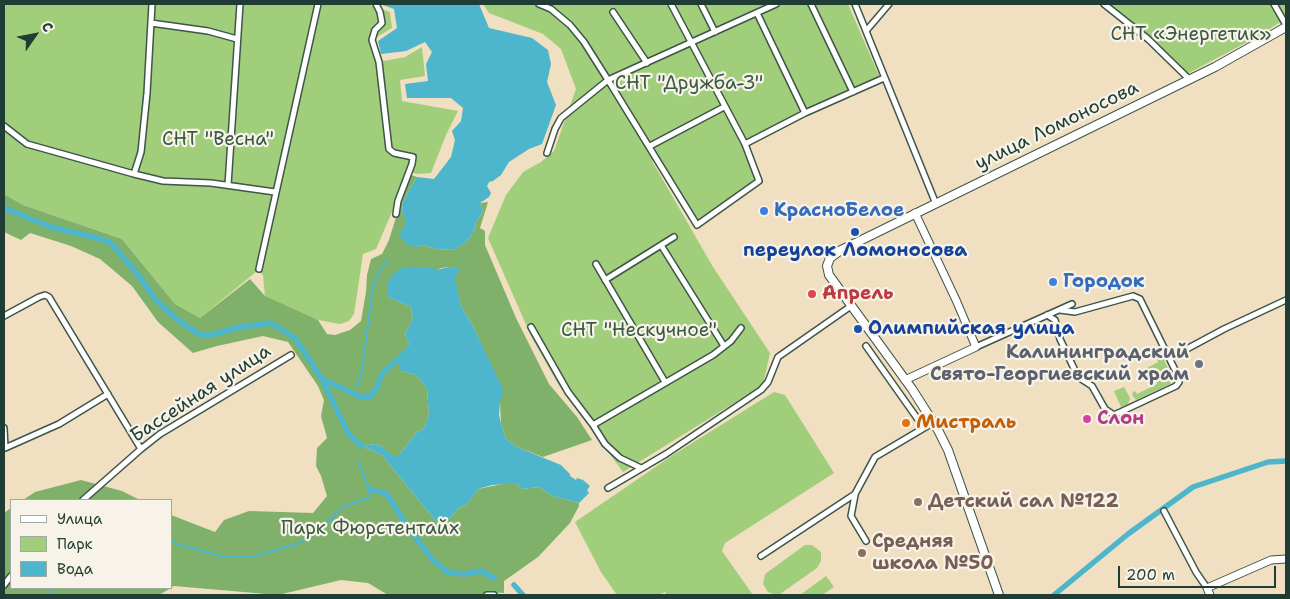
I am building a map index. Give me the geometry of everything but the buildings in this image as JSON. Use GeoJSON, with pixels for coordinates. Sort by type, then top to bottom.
{"type":"FeatureCollection","features":[{"type":"Feature","properties":{"kind":"main road","name":"улица Ломоносова"},"geometry":{"type":"LineString","coordinates":[[851,306],[827,270],[830,258],[841,250],[1188,77],[1241,53],[1286,26]]}},
{"type":"Feature","properties":{"kind":"main road"},"geometry":{"type":"LineString","coordinates":[[851,306],[934,422],[948,450],[999,595]]}},
{"type":"Feature","properties":{"kind":"street"},"geometry":{"type":"LineString","coordinates":[[134,174],[140,152],[147,93],[152,4]]}},
{"type":"Feature","properties":{"kind":"street"},"geometry":{"type":"LineString","coordinates":[[228,185],[240,4]]}},
{"type":"Feature","properties":{"kind":"street"},"geometry":{"type":"LineString","coordinates":[[259,268],[318,4]]}},
{"type":"Feature","properties":{"kind":"street"},"geometry":{"type":"LineString","coordinates":[[376,4],[382,23],[376,30],[372,40],[379,62],[389,149],[394,153],[412,157],[412,164],[398,201],[396,214]]}},
{"type":"Feature","properties":{"kind":"street"},"geometry":{"type":"LineString","coordinates":[[539,4],[551,9],[570,25],[584,42],[650,146],[697,225],[759,181],[745,144],[671,4]]}},
{"type":"Feature","properties":{"kind":"street"},"geometry":{"type":"LineString","coordinates":[[701,4],[715,32]]}},
{"type":"Feature","properties":{"kind":"street"},"geometry":{"type":"LineString","coordinates":[[760,4],[763,10]]}},
{"type":"Feature","properties":{"kind":"street"},"geometry":{"type":"LineString","coordinates":[[548,153],[555,129],[561,118],[608,80],[776,4]]}},
{"type":"Feature","properties":{"kind":"street"},"geometry":{"type":"LineString","coordinates":[[811,4],[853,92]]}},
{"type":"Feature","properties":{"kind":"street"},"geometry":{"type":"LineString","coordinates":[[855,4],[936,204]]}},
{"type":"Feature","properties":{"kind":"street"},"geometry":{"type":"LineString","coordinates":[[866,31],[889,4]]}},
{"type":"Feature","properties":{"kind":"street"},"geometry":{"type":"LineString","coordinates":[[1104,4],[1148,39],[1188,77]]}},
{"type":"Feature","properties":{"kind":"street"},"geometry":{"type":"LineString","coordinates":[[1274,4],[1286,26]]}},
{"type":"Feature","properties":{"kind":"street"},"geometry":{"type":"LineString","coordinates":[[613,12],[647,63]]}},
{"type":"Feature","properties":{"kind":"street"},"geometry":{"type":"LineString","coordinates":[[757,13],[805,113]]}},
{"type":"Feature","properties":{"kind":"street"},"geometry":{"type":"LineString","coordinates":[[151,22],[208,31],[237,39]]}},
{"type":"Feature","properties":{"kind":"street"},"geometry":{"type":"LineString","coordinates":[[745,144],[805,113],[884,78]]}},
{"type":"Feature","properties":{"kind":"street"},"geometry":{"type":"LineString","coordinates":[[650,146],[724,107]]}},
{"type":"Feature","properties":{"kind":"street"},"geometry":{"type":"LineString","coordinates":[[4,126],[27,144],[134,174],[163,181],[228,185],[275,192]]}},
{"type":"Feature","properties":{"kind":"street"},"geometry":{"type":"LineString","coordinates":[[915,213],[976,347]]}},
{"type":"Feature","properties":{"kind":"street"},"geometry":{"type":"LineString","coordinates":[[605,280],[674,237]]}},
{"type":"Feature","properties":{"kind":"street"},"geometry":{"type":"LineString","coordinates":[[661,245],[724,346]]}},
{"type":"Feature","properties":{"kind":"street"},"geometry":{"type":"LineString","coordinates":[[596,264],[665,382]]}},
{"type":"Feature","properties":{"kind":"street"},"geometry":{"type":"LineString","coordinates":[[4,316],[39,297],[45,295],[49,297],[141,448]]}},
{"type":"Feature","properties":{"kind":"street"},"geometry":{"type":"LineString","coordinates":[[1047,315],[1055,320],[1070,361],[1078,376],[1092,386],[1105,409],[1114,415],[1176,386],[1179,378],[1140,299],[1133,296],[1075,312],[1060,310]]}},
{"type":"Feature","properties":{"kind":"street"},"geometry":{"type":"LineString","coordinates":[[1170,358],[1224,329],[1286,300]]}},
{"type":"Feature","properties":{"kind":"street"},"geometry":{"type":"LineString","coordinates":[[905,380],[1072,304]]}},
{"type":"Feature","properties":{"kind":"street"},"geometry":{"type":"LineString","coordinates":[[608,488],[673,450],[761,390],[768,382],[778,357],[851,306]]}},
{"type":"Feature","properties":{"kind":"street"},"geometry":{"type":"LineString","coordinates":[[531,328],[568,392],[605,444],[620,458],[641,468]]}},
{"type":"Feature","properties":{"kind":"street"},"geometry":{"type":"LineString","coordinates":[[593,425],[713,355],[731,341],[741,328]]}},
{"type":"Feature","properties":{"kind":"street"},"geometry":{"type":"LineString","coordinates":[[866,346],[924,428]]}},
{"type":"Feature","properties":{"kind":"street","name":"Бассейная улица"},"geometry":{"type":"LineString","coordinates":[[84,499],[141,448],[178,422],[291,355]]}},
{"type":"Feature","properties":{"kind":"street"},"geometry":{"type":"LineString","coordinates":[[4,428],[4,448],[59,424],[108,394]]}},
{"type":"Feature","properties":{"kind":"street"},"geometry":{"type":"LineString","coordinates":[[866,541],[851,516],[855,494],[875,457],[934,422]]}},
{"type":"Feature","properties":{"kind":"street"},"geometry":{"type":"LineString","coordinates":[[761,556],[855,494]]}},
{"type":"Feature","properties":{"kind":"street"},"geometry":{"type":"LineString","coordinates":[[1164,511],[1208,592],[1271,560],[1286,559]]}},
{"type":"Feature","properties":{"kind":"street"},"geometry":{"type":"LineString","coordinates":[[487,595],[494,595]]}},
{"type":"Feature","properties":{"kind":"green space","name":"СНТ \"Весна\""},"geometry":{"type":"Polygon","coordinates":[[[4,4],[367,4],[390,12],[392,28],[372,40],[379,62],[405,57],[422,47],[425,76],[400,80],[402,101],[458,111],[431,173],[417,174],[408,171],[376,249],[363,254],[354,314],[349,321],[340,324],[318,320],[265,297],[263,275],[257,271],[200,318],[175,304],[122,239],[23,205],[4,194],[4,4]]]}},
{"type":"Feature","properties":{"kind":"green space"},"geometry":{"type":"Polygon","coordinates":[[[483,4],[848,4],[880,78],[742,146],[757,179],[695,222],[656,158],[652,161],[713,267],[770,353],[763,385],[623,472],[558,384],[532,338],[488,238],[506,195],[523,172],[541,162],[554,151],[576,89],[561,49],[543,34],[489,13],[483,4]]]}},
{"type":"Feature","properties":{"kind":"green space","name":"СНТ «Энергетик»"},"geometry":{"type":"Polygon","coordinates":[[[1103,4],[1286,4],[1286,19],[1187,74],[1103,4]]]}},
{"type":"Feature","properties":{"kind":"green space","name":"Парк Фюрстентайх"},"geometry":{"type":"Polygon","coordinates":[[[411,175],[417,177],[403,201],[402,212],[405,217],[405,226],[417,247],[423,245],[437,249],[454,250],[467,241],[473,233],[476,222],[483,211],[480,203],[488,202],[480,228],[485,231],[485,245],[516,318],[549,384],[577,417],[592,440],[543,457],[517,447],[506,439],[501,424],[500,402],[490,363],[473,326],[461,306],[455,281],[455,268],[449,267],[441,268],[388,297],[411,307],[413,319],[405,333],[409,345],[404,351],[401,371],[416,375],[427,388],[429,415],[424,428],[416,433],[399,455],[392,456],[381,446],[375,444],[362,446],[382,455],[439,525],[445,523],[460,507],[467,504],[478,489],[507,483],[516,483],[522,489],[539,487],[553,496],[579,503],[570,523],[538,557],[504,581],[504,593],[489,592],[481,595],[388,595],[368,583],[341,580],[278,595],[172,587],[172,515],[215,532],[224,520],[249,511],[313,513],[327,496],[316,466],[317,448],[327,438],[321,416],[324,400],[318,386],[288,342],[263,336],[193,353],[158,322],[132,286],[100,259],[71,246],[30,233],[21,240],[4,232],[4,194],[23,205],[122,239],[175,304],[200,318],[250,279],[265,296],[318,320],[327,334],[335,335],[350,330],[361,321],[371,259],[382,254],[389,240],[404,191],[411,175]]]}},
{"type":"Feature","properties":{"kind":"green space"},"geometry":{"type":"Polygon","coordinates":[[[1159,349],[1172,377],[1172,381],[1170,384],[1136,400],[1132,395],[1133,392],[1135,391],[1137,394],[1157,384],[1152,373],[1149,374],[1147,368],[1158,362],[1155,351],[1159,349]]]}},
{"type":"Feature","properties":{"kind":"green space"},"geometry":{"type":"Polygon","coordinates":[[[1124,387],[1130,398],[1128,404],[1121,407],[1114,391],[1124,387]]]}},
{"type":"Feature","properties":{"kind":"green space"},"geometry":{"type":"Polygon","coordinates":[[[774,392],[785,395],[834,473],[725,543],[722,551],[753,595],[667,595],[665,592],[659,595],[617,595],[601,572],[575,522],[673,455],[774,392]]]}},
{"type":"Feature","properties":{"kind":"green space"},"geometry":{"type":"Polygon","coordinates":[[[81,480],[122,491],[138,499],[24,499],[35,492],[81,480]]]}},
{"type":"Feature","properties":{"kind":"green space"},"geometry":{"type":"Polygon","coordinates":[[[10,509],[10,589],[169,589],[159,595],[4,595],[4,513],[10,509]]]}},
{"type":"Feature","properties":{"kind":"green space"},"geometry":{"type":"Polygon","coordinates":[[[805,545],[812,545],[821,552],[821,561],[817,568],[780,594],[768,592],[763,584],[765,574],[805,545]]]}},
{"type":"Feature","properties":{"kind":"green space"},"geometry":{"type":"Polygon","coordinates":[[[826,576],[834,587],[822,595],[800,595],[826,576]]]}},
{"type":"Feature","properties":{"kind":"water"},"geometry":{"type":"Polygon","coordinates":[[[380,4],[479,4],[489,28],[532,38],[548,50],[551,64],[547,82],[556,105],[542,144],[529,149],[509,162],[501,175],[489,182],[487,186],[491,193],[489,197],[480,203],[483,211],[476,222],[473,233],[467,241],[454,250],[437,249],[423,245],[417,247],[407,245],[399,235],[405,226],[405,217],[402,212],[403,201],[417,177],[434,179],[451,157],[455,140],[452,131],[461,121],[463,108],[451,98],[407,98],[405,84],[428,81],[426,64],[432,52],[425,42],[406,51],[381,54],[378,41],[397,28],[394,9],[380,4]]]}},
{"type":"Feature","properties":{"kind":"water"},"geometry":{"type":"Polygon","coordinates":[[[412,267],[436,270],[449,267],[460,268],[460,273],[456,274],[455,278],[461,306],[473,326],[502,387],[503,393],[499,415],[506,439],[517,447],[561,465],[570,476],[576,480],[577,478],[583,480],[590,486],[587,490],[589,493],[579,503],[553,496],[539,487],[522,489],[516,483],[492,485],[478,489],[467,504],[460,507],[445,523],[439,525],[382,455],[362,446],[375,444],[381,446],[392,455],[399,455],[416,433],[424,428],[429,415],[427,388],[416,375],[401,371],[396,357],[409,345],[405,333],[413,319],[411,307],[388,297],[387,285],[393,274],[402,268],[412,267]]]}},
{"type":"Feature","properties":{"kind":"waterway"},"geometry":{"type":"LineString","coordinates":[[4,208],[51,227],[111,243],[140,277],[154,298],[174,317],[200,335],[211,335],[240,327],[271,323],[295,338],[322,379],[349,435],[362,446]]}},
{"type":"Feature","properties":{"kind":"waterway"},"geometry":{"type":"LineString","coordinates":[[356,387],[361,376],[373,287],[380,270],[388,259]]}},
{"type":"Feature","properties":{"kind":"waterway"},"geometry":{"type":"LineString","coordinates":[[322,379],[361,397],[369,397],[376,390],[382,374],[397,360]]}},
{"type":"Feature","properties":{"kind":"waterway"},"geometry":{"type":"LineString","coordinates":[[172,542],[223,557],[255,556],[300,543],[330,520],[342,507],[368,498],[369,488],[358,461]]}},
{"type":"Feature","properties":{"kind":"waterway"},"geometry":{"type":"LineString","coordinates":[[1054,595],[1128,534],[1193,487],[1268,462],[1286,461]]}},
{"type":"Feature","properties":{"kind":"waterway"},"geometry":{"type":"LineString","coordinates":[[369,488],[374,491],[383,492],[388,496],[431,558],[447,572],[464,574],[481,571],[494,578]]}},
{"type":"Feature","properties":{"kind":"waterway"},"geometry":{"type":"LineString","coordinates":[[514,585],[523,595]]}},
{"type":"Feature","properties":{"kind":"waterway"},"geometry":{"type":"LineString","coordinates":[[50,589],[51,595]]}},
{"type":"Feature","properties":{"kind":"place","name":"КрасноБелое"},"geometry":{"type":"Point","coordinates":[764,211]}},
{"type":"Feature","properties":{"kind":"place","name":"переулок Ломоносова"},"geometry":{"type":"Point","coordinates":[855,232]}},
{"type":"Feature","properties":{"kind":"place","name":"Городок"},"geometry":{"type":"Point","coordinates":[1053,282]}},
{"type":"Feature","properties":{"kind":"place","name":"Апрель"},"geometry":{"type":"Point","coordinates":[812,294]}},
{"type":"Feature","properties":{"kind":"place","name":"Олимпийская улица"},"geometry":{"type":"Point","coordinates":[858,329]}},
{"type":"Feature","properties":{"kind":"place","name":"Калининградский Свято-Георгиевский храм"},"geometry":{"type":"Point","coordinates":[1199,364]}},
{"type":"Feature","properties":{"kind":"place","name":"Слон"},"geometry":{"type":"Point","coordinates":[1087,419]}},
{"type":"Feature","properties":{"kind":"place","name":"Мистраль"},"geometry":{"type":"Point","coordinates":[906,423]}},
{"type":"Feature","properties":{"kind":"place","name":"Детский сал №122"},"geometry":{"type":"Point","coordinates":[918,502]}},
{"type":"Feature","properties":{"kind":"place","name":"Средняя школа №50"},"geometry":{"type":"Point","coordinates":[862,553]}},
{"type":"Feature","properties":{"kind":"park label","name":"СНТ \"Дружба-3\""},"geometry":{"type":"Point","coordinates":[689,84]}},
{"type":"Feature","properties":{"kind":"park label","name":"СНТ \"Нескучное\""},"geometry":{"type":"Point","coordinates":[639,331]}}]}
